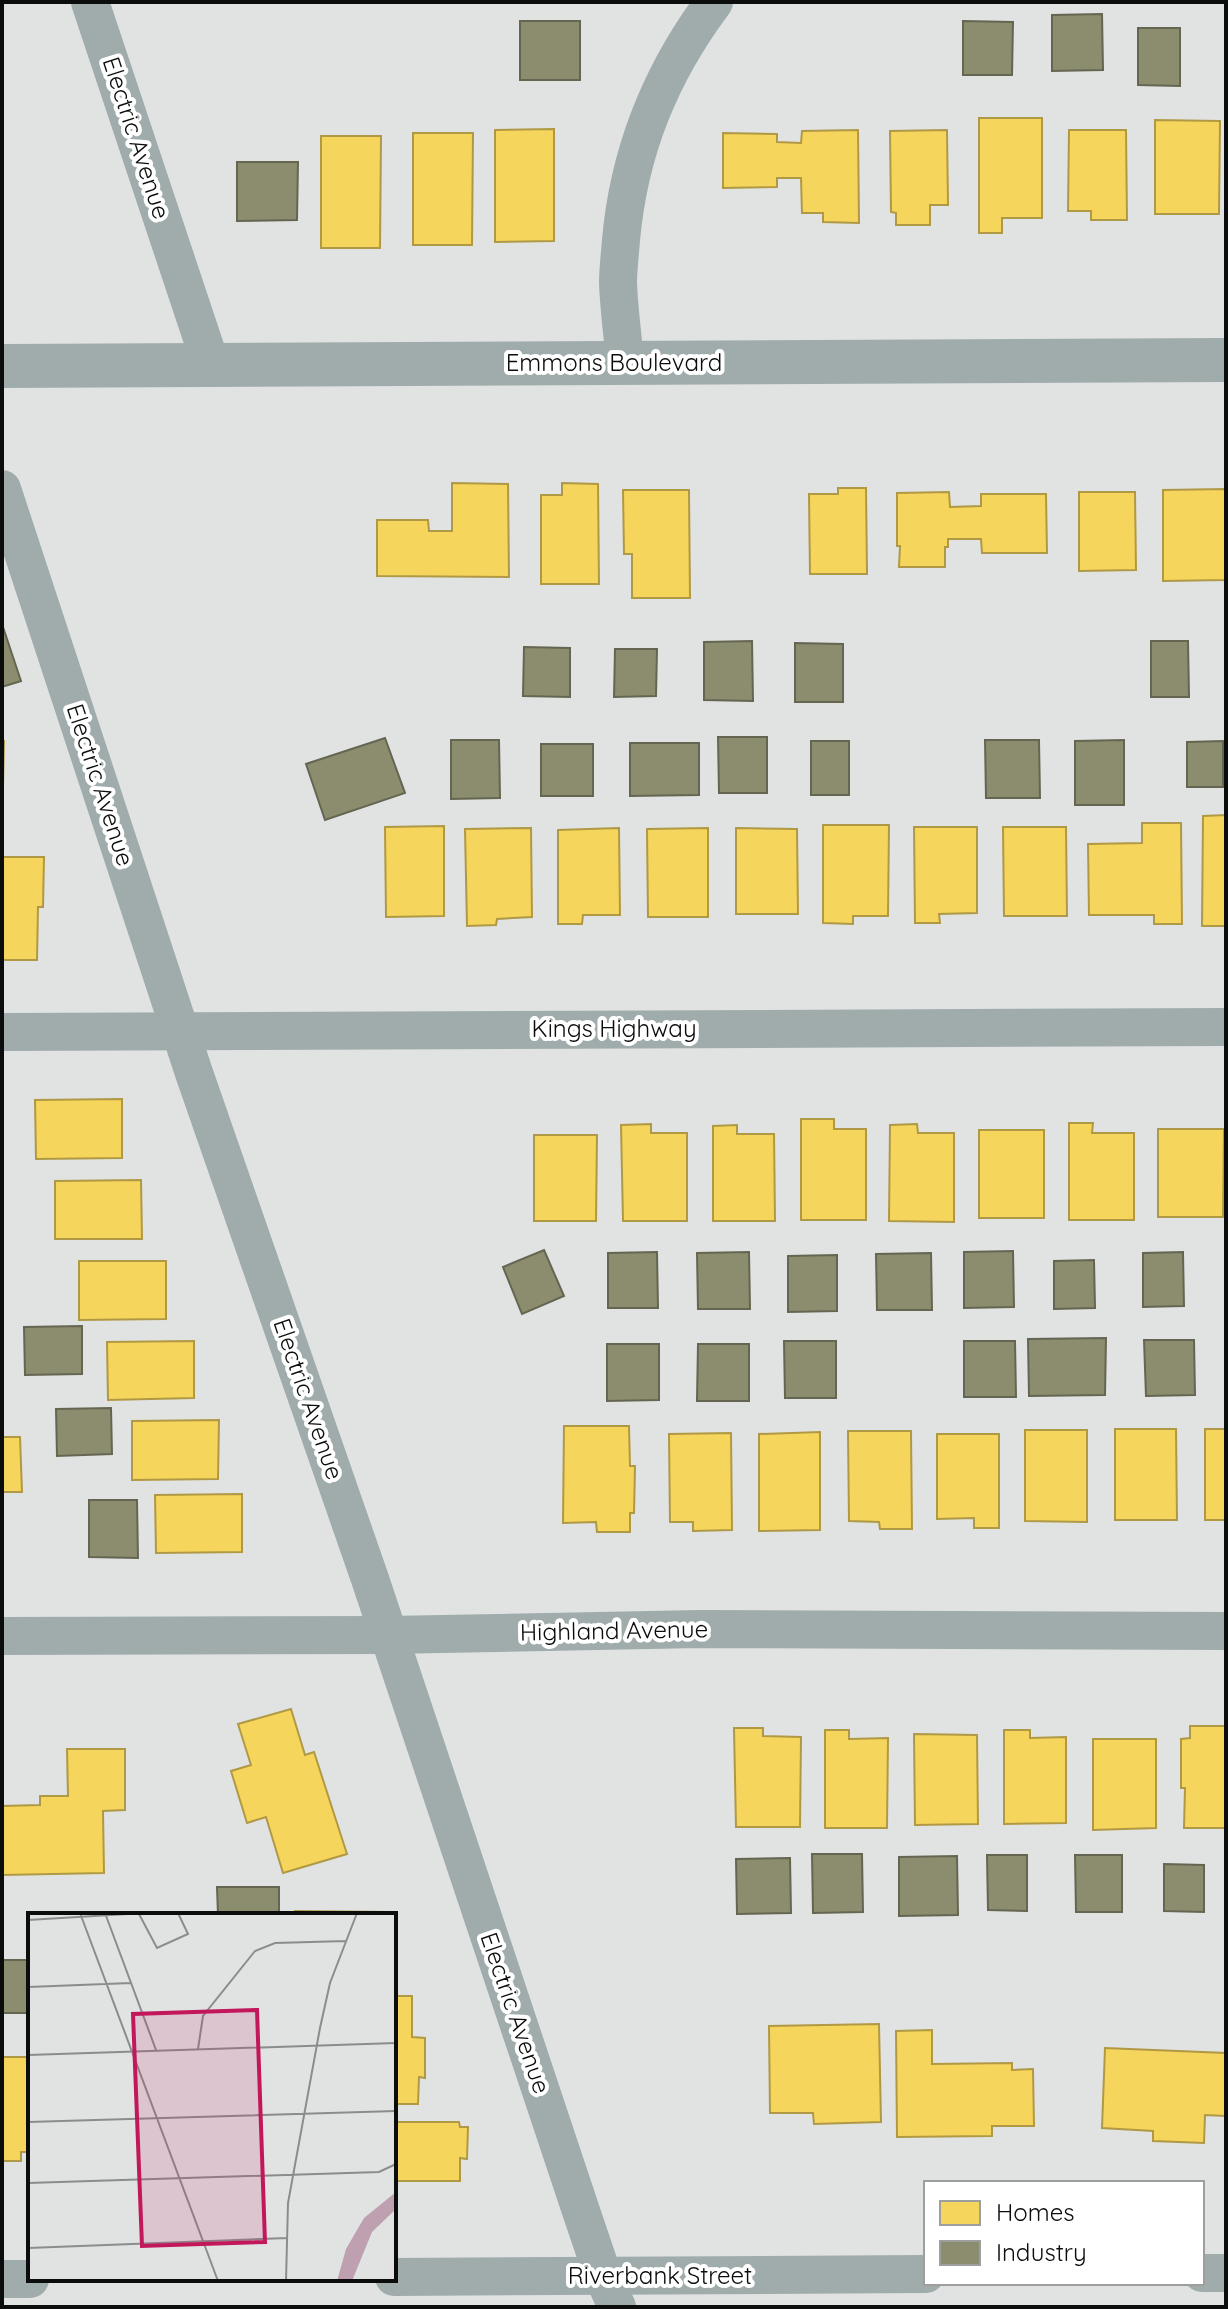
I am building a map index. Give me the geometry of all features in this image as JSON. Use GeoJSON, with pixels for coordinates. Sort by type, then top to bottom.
{"type":"FeatureCollection","features":[{"type":"Feature","properties":{"kind":"street","name":"Electric Avenue"},"geometry":{"type":"LineString","coordinates":[[90,2],[211,365]]}},
{"type":"Feature","properties":{"kind":"street"},"geometry":{"type":"LineString","coordinates":[[625,363],[618,283],[624,202],[645,123],[689,35],[714,2]]}},
{"type":"Feature","properties":{"kind":"street","name":"Emmons Boulevard"},"geometry":{"type":"LineString","coordinates":[[2,366],[1226,360]]}},
{"type":"Feature","properties":{"kind":"street","name":"Electric Avenue"},"geometry":{"type":"LineString","coordinates":[[2,489],[180,1030],[360,1550],[610,2291]]}},
{"type":"Feature","properties":{"kind":"street","name":"Kings Highway"},"geometry":{"type":"LineString","coordinates":[[2,1032],[1226,1027]]}},
{"type":"Feature","properties":{"kind":"street","name":"Highland Avenue"},"geometry":{"type":"LineString","coordinates":[[2,1636],[388,1635],[700,1629],[1226,1631]]}},
{"type":"Feature","properties":{"kind":"street"},"geometry":{"type":"LineString","coordinates":[[1204,2273],[1226,2273]]}},
{"type":"Feature","properties":{"kind":"street","name":"Riverbank Street"},"geometry":{"type":"LineString","coordinates":[[396,2277],[610,2291],[924,2274]]}},
{"type":"Feature","properties":{"kind":"street"},"geometry":{"type":"LineString","coordinates":[[2,2279],[28,2279]]}},
{"type":"Feature","properties":{"kind":"building: Homes"},"geometry":{"type":"Polygon","coordinates":[[[979,118],[1042,118],[1042,218],[1002,218],[1002,233],[979,233],[979,118]]]}},
{"type":"Feature","properties":{"kind":"building: Homes"},"geometry":{"type":"Polygon","coordinates":[[[1155,120],[1220,121],[1219,214],[1155,214],[1155,120]]]}},
{"type":"Feature","properties":{"kind":"building: Homes"},"geometry":{"type":"Polygon","coordinates":[[[554,129],[554,241],[495,242],[495,130],[554,129]]]}},
{"type":"Feature","properties":{"kind":"building: Homes"},"geometry":{"type":"Polygon","coordinates":[[[858,130],[859,223],[823,222],[823,213],[802,213],[801,178],[777,178],[777,187],[723,188],[723,133],[777,134],[777,142],[801,143],[802,131],[858,130]]]}},
{"type":"Feature","properties":{"kind":"building: Homes"},"geometry":{"type":"Polygon","coordinates":[[[947,130],[948,205],[930,205],[930,225],[896,225],[896,213],[891,212],[890,131],[947,130]]]}},
{"type":"Feature","properties":{"kind":"building: Homes"},"geometry":{"type":"Polygon","coordinates":[[[1069,130],[1126,130],[1127,220],[1091,220],[1091,211],[1068,211],[1069,130]]]}},
{"type":"Feature","properties":{"kind":"building: Homes"},"geometry":{"type":"Polygon","coordinates":[[[413,133],[473,133],[472,245],[413,245],[413,133]]]}},
{"type":"Feature","properties":{"kind":"building: Homes"},"geometry":{"type":"Polygon","coordinates":[[[321,136],[381,136],[380,248],[321,248],[321,136]]]}},
{"type":"Feature","properties":{"kind":"building: Homes"},"geometry":{"type":"Polygon","coordinates":[[[452,483],[508,484],[509,577],[377,576],[377,520],[428,520],[429,531],[452,531],[452,483]]]}},
{"type":"Feature","properties":{"kind":"building: Homes"},"geometry":{"type":"Polygon","coordinates":[[[562,483],[598,484],[599,584],[541,584],[541,495],[562,495],[562,483]]]}},
{"type":"Feature","properties":{"kind":"building: Homes"},"geometry":{"type":"Polygon","coordinates":[[[838,488],[866,488],[867,574],[810,574],[809,494],[838,494],[838,488]]]}},
{"type":"Feature","properties":{"kind":"building: Homes"},"geometry":{"type":"Polygon","coordinates":[[[1226,489],[1226,580],[1163,581],[1163,490],[1226,489]]]}},
{"type":"Feature","properties":{"kind":"building: Homes"},"geometry":{"type":"Polygon","coordinates":[[[623,490],[689,490],[690,598],[632,598],[632,554],[624,554],[623,490]]]}},
{"type":"Feature","properties":{"kind":"building: Homes"},"geometry":{"type":"Polygon","coordinates":[[[949,492],[950,507],[981,506],[981,494],[1046,494],[1047,553],[982,553],[981,539],[948,539],[945,567],[899,567],[897,493],[949,492]]]}},
{"type":"Feature","properties":{"kind":"building: Homes"},"geometry":{"type":"Polygon","coordinates":[[[1079,492],[1135,492],[1136,570],[1079,571],[1079,492]]]}},
{"type":"Feature","properties":{"kind":"building: Homes"},"geometry":{"type":"Polygon","coordinates":[[[4,741],[3,787],[2,787],[4,741]]]}},
{"type":"Feature","properties":{"kind":"building: Homes"},"geometry":{"type":"Polygon","coordinates":[[[1226,815],[1226,926],[1202,926],[1203,816],[1226,815]]]}},
{"type":"Feature","properties":{"kind":"building: Homes"},"geometry":{"type":"Polygon","coordinates":[[[1142,823],[1181,823],[1182,924],[1154,924],[1154,915],[1089,915],[1088,844],[1142,843],[1142,823]]]}},
{"type":"Feature","properties":{"kind":"building: Homes"},"geometry":{"type":"Polygon","coordinates":[[[823,825],[889,825],[888,916],[853,916],[853,924],[823,923],[823,825]]]}},
{"type":"Feature","properties":{"kind":"building: Homes"},"geometry":{"type":"Polygon","coordinates":[[[444,826],[444,916],[386,917],[385,827],[444,826]]]}},
{"type":"Feature","properties":{"kind":"building: Homes"},"geometry":{"type":"Polygon","coordinates":[[[914,827],[977,827],[977,913],[939,914],[940,923],[915,923],[914,827]]]}},
{"type":"Feature","properties":{"kind":"building: Homes"},"geometry":{"type":"Polygon","coordinates":[[[1003,827],[1066,827],[1067,916],[1004,916],[1003,827]]]}},
{"type":"Feature","properties":{"kind":"building: Homes"},"geometry":{"type":"Polygon","coordinates":[[[531,828],[532,917],[497,919],[496,925],[467,926],[465,829],[531,828]]]}},
{"type":"Feature","properties":{"kind":"building: Homes"},"geometry":{"type":"Polygon","coordinates":[[[619,828],[620,915],[583,915],[582,924],[558,924],[558,830],[619,828]]]}},
{"type":"Feature","properties":{"kind":"building: Homes"},"geometry":{"type":"Polygon","coordinates":[[[708,828],[708,917],[648,917],[647,829],[708,828]]]}},
{"type":"Feature","properties":{"kind":"building: Homes"},"geometry":{"type":"Polygon","coordinates":[[[736,828],[797,829],[798,914],[736,914],[736,828]]]}},
{"type":"Feature","properties":{"kind":"building: Homes"},"geometry":{"type":"Polygon","coordinates":[[[2,857],[44,857],[43,907],[38,907],[37,960],[2,960],[2,857]]]}},
{"type":"Feature","properties":{"kind":"building: Homes"},"geometry":{"type":"Polygon","coordinates":[[[122,1099],[122,1158],[36,1159],[35,1100],[122,1099]]]}},
{"type":"Feature","properties":{"kind":"building: Homes"},"geometry":{"type":"Polygon","coordinates":[[[801,1119],[834,1119],[834,1129],[866,1129],[866,1220],[801,1220],[801,1119]]]}},
{"type":"Feature","properties":{"kind":"building: Homes"},"geometry":{"type":"Polygon","coordinates":[[[1069,1123],[1093,1123],[1092,1133],[1134,1133],[1134,1220],[1069,1220],[1069,1123]]]}},
{"type":"Feature","properties":{"kind":"building: Homes"},"geometry":{"type":"Polygon","coordinates":[[[651,1124],[651,1133],[687,1133],[687,1221],[623,1221],[621,1125],[651,1124]]]}},
{"type":"Feature","properties":{"kind":"building: Homes"},"geometry":{"type":"Polygon","coordinates":[[[917,1124],[918,1133],[954,1133],[954,1222],[889,1221],[890,1125],[917,1124]]]}},
{"type":"Feature","properties":{"kind":"building: Homes"},"geometry":{"type":"Polygon","coordinates":[[[737,1125],[737,1134],[774,1134],[775,1221],[713,1221],[713,1126],[737,1125]]]}},
{"type":"Feature","properties":{"kind":"building: Homes"},"geometry":{"type":"Polygon","coordinates":[[[1158,1129],[1224,1129],[1223,1217],[1158,1217],[1158,1129]]]}},
{"type":"Feature","properties":{"kind":"building: Homes"},"geometry":{"type":"Polygon","coordinates":[[[979,1130],[1044,1130],[1044,1218],[979,1218],[979,1130]]]}},
{"type":"Feature","properties":{"kind":"building: Homes"},"geometry":{"type":"Polygon","coordinates":[[[534,1135],[597,1135],[596,1221],[534,1221],[534,1135]]]}},
{"type":"Feature","properties":{"kind":"building: Homes"},"geometry":{"type":"Polygon","coordinates":[[[141,1180],[142,1239],[55,1239],[55,1181],[141,1180]]]}},
{"type":"Feature","properties":{"kind":"building: Homes"},"geometry":{"type":"Polygon","coordinates":[[[79,1261],[166,1261],[166,1319],[79,1320],[79,1261]]]}},
{"type":"Feature","properties":{"kind":"building: Homes"},"geometry":{"type":"Polygon","coordinates":[[[194,1341],[194,1398],[108,1400],[107,1342],[194,1341]]]}},
{"type":"Feature","properties":{"kind":"building: Homes"},"geometry":{"type":"Polygon","coordinates":[[[219,1420],[218,1479],[132,1480],[132,1421],[219,1420]]]}},
{"type":"Feature","properties":{"kind":"building: Homes"},"geometry":{"type":"Polygon","coordinates":[[[564,1426],[629,1426],[630,1466],[635,1466],[634,1513],[630,1513],[630,1532],[597,1532],[596,1522],[563,1523],[564,1426]]]}},
{"type":"Feature","properties":{"kind":"building: Homes"},"geometry":{"type":"Polygon","coordinates":[[[1115,1429],[1176,1429],[1177,1520],[1115,1520],[1115,1429]]]}},
{"type":"Feature","properties":{"kind":"building: Homes"},"geometry":{"type":"Polygon","coordinates":[[[1205,1429],[1226,1429],[1226,1520],[1205,1520],[1205,1429]]]}},
{"type":"Feature","properties":{"kind":"building: Homes"},"geometry":{"type":"Polygon","coordinates":[[[1025,1430],[1087,1430],[1087,1522],[1025,1521],[1025,1430]]]}},
{"type":"Feature","properties":{"kind":"building: Homes"},"geometry":{"type":"Polygon","coordinates":[[[848,1431],[911,1431],[912,1529],[880,1529],[879,1522],[849,1521],[848,1431]]]}},
{"type":"Feature","properties":{"kind":"building: Homes"},"geometry":{"type":"Polygon","coordinates":[[[820,1432],[820,1530],[759,1531],[759,1434],[820,1432]]]}},
{"type":"Feature","properties":{"kind":"building: Homes"},"geometry":{"type":"Polygon","coordinates":[[[731,1433],[732,1530],[693,1531],[693,1522],[670,1522],[669,1434],[731,1433]]]}},
{"type":"Feature","properties":{"kind":"building: Homes"},"geometry":{"type":"Polygon","coordinates":[[[937,1434],[999,1434],[999,1528],[974,1528],[974,1518],[937,1519],[937,1434]]]}},
{"type":"Feature","properties":{"kind":"building: Homes"},"geometry":{"type":"Polygon","coordinates":[[[2,1437],[20,1437],[22,1492],[2,1492],[2,1437]]]}},
{"type":"Feature","properties":{"kind":"building: Homes"},"geometry":{"type":"Polygon","coordinates":[[[242,1494],[242,1552],[156,1553],[155,1495],[242,1494]]]}},
{"type":"Feature","properties":{"kind":"building: Homes"},"geometry":{"type":"Polygon","coordinates":[[[291,1709],[305,1755],[314,1752],[347,1854],[283,1873],[266,1817],[247,1823],[231,1771],[251,1765],[238,1724],[291,1709]]]}},
{"type":"Feature","properties":{"kind":"building: Homes"},"geometry":{"type":"Polygon","coordinates":[[[1190,1726],[1226,1726],[1226,1828],[1184,1828],[1181,1739],[1190,1738],[1190,1726]]]}},
{"type":"Feature","properties":{"kind":"building: Homes"},"geometry":{"type":"Polygon","coordinates":[[[734,1728],[763,1728],[763,1736],[801,1737],[800,1827],[736,1827],[734,1728]]]}},
{"type":"Feature","properties":{"kind":"building: Homes"},"geometry":{"type":"Polygon","coordinates":[[[825,1730],[849,1730],[849,1739],[888,1738],[887,1828],[825,1828],[825,1730]]]}},
{"type":"Feature","properties":{"kind":"building: Homes"},"geometry":{"type":"Polygon","coordinates":[[[1004,1730],[1030,1730],[1030,1738],[1066,1737],[1066,1823],[1004,1824],[1004,1730]]]}},
{"type":"Feature","properties":{"kind":"building: Homes"},"geometry":{"type":"Polygon","coordinates":[[[914,1734],[977,1735],[978,1824],[915,1825],[914,1734]]]}},
{"type":"Feature","properties":{"kind":"building: Homes"},"geometry":{"type":"Polygon","coordinates":[[[1093,1739],[1156,1739],[1156,1828],[1093,1830],[1093,1739]]]}},
{"type":"Feature","properties":{"kind":"building: Homes"},"geometry":{"type":"Polygon","coordinates":[[[67,1749],[125,1749],[125,1810],[103,1811],[104,1873],[2,1875],[2,1806],[40,1805],[40,1796],[68,1796],[67,1749]]]}},
{"type":"Feature","properties":{"kind":"building: Homes"},"geometry":{"type":"Polygon","coordinates":[[[295,1911],[391,1912],[391,1913],[295,1911]]]}},
{"type":"Feature","properties":{"kind":"building: Homes"},"geometry":{"type":"Polygon","coordinates":[[[396,1996],[412,1996],[412,2037],[425,2038],[425,2078],[419,2077],[418,2104],[396,2104],[396,1996]]]}},
{"type":"Feature","properties":{"kind":"building: Homes"},"geometry":{"type":"Polygon","coordinates":[[[879,2024],[881,2122],[814,2124],[813,2113],[770,2113],[769,2026],[879,2024]]]}},
{"type":"Feature","properties":{"kind":"building: Homes"},"geometry":{"type":"Polygon","coordinates":[[[932,2030],[932,2064],[1012,2063],[1012,2070],[1033,2069],[1034,2126],[992,2126],[992,2136],[897,2137],[896,2031],[932,2030]]]}},
{"type":"Feature","properties":{"kind":"building: Homes"},"geometry":{"type":"Polygon","coordinates":[[[1105,2048],[1226,2053],[1226,2116],[1205,2115],[1204,2143],[1153,2141],[1153,2131],[1102,2128],[1105,2048]]]}},
{"type":"Feature","properties":{"kind":"building: Homes"},"geometry":{"type":"Polygon","coordinates":[[[2,2057],[28,2057],[28,2152],[21,2152],[21,2161],[2,2161],[2,2057]]]}},
{"type":"Feature","properties":{"kind":"building: Homes"},"geometry":{"type":"Polygon","coordinates":[[[396,2122],[459,2122],[460,2127],[468,2127],[467,2159],[460,2158],[460,2181],[396,2181],[396,2122]]]}},
{"type":"Feature","properties":{"kind":"building: Industry"},"geometry":{"type":"Polygon","coordinates":[[[1102,14],[1103,70],[1052,71],[1052,15],[1102,14]]]}},
{"type":"Feature","properties":{"kind":"building: Industry"},"geometry":{"type":"Polygon","coordinates":[[[520,21],[580,21],[580,80],[520,80],[520,21]]]}},
{"type":"Feature","properties":{"kind":"building: Industry"},"geometry":{"type":"Polygon","coordinates":[[[963,21],[1013,22],[1012,75],[963,75],[963,21]]]}},
{"type":"Feature","properties":{"kind":"building: Industry"},"geometry":{"type":"Polygon","coordinates":[[[1138,28],[1180,28],[1180,86],[1138,85],[1138,28]]]}},
{"type":"Feature","properties":{"kind":"building: Industry"},"geometry":{"type":"Polygon","coordinates":[[[237,162],[298,162],[297,220],[237,221],[237,162]]]}},
{"type":"Feature","properties":{"kind":"building: Industry"},"geometry":{"type":"Polygon","coordinates":[[[2,628],[21,681],[2,687],[2,628]]]}},
{"type":"Feature","properties":{"kind":"building: Industry"},"geometry":{"type":"Polygon","coordinates":[[[752,641],[753,701],[704,700],[704,642],[752,641]]]}},
{"type":"Feature","properties":{"kind":"building: Industry"},"geometry":{"type":"Polygon","coordinates":[[[1151,641],[1188,641],[1189,697],[1151,697],[1151,641]]]}},
{"type":"Feature","properties":{"kind":"building: Industry"},"geometry":{"type":"Polygon","coordinates":[[[795,643],[843,644],[843,702],[795,702],[795,643]]]}},
{"type":"Feature","properties":{"kind":"building: Industry"},"geometry":{"type":"Polygon","coordinates":[[[524,647],[570,648],[570,697],[523,696],[524,647]]]}},
{"type":"Feature","properties":{"kind":"building: Industry"},"geometry":{"type":"Polygon","coordinates":[[[615,649],[657,649],[656,696],[614,697],[615,649]]]}},
{"type":"Feature","properties":{"kind":"building: Industry"},"geometry":{"type":"Polygon","coordinates":[[[718,737],[767,737],[767,793],[719,793],[718,737]]]}},
{"type":"Feature","properties":{"kind":"building: Industry"},"geometry":{"type":"Polygon","coordinates":[[[385,738],[405,793],[325,820],[306,764],[385,738]]]}},
{"type":"Feature","properties":{"kind":"building: Industry"},"geometry":{"type":"Polygon","coordinates":[[[451,740],[499,740],[500,798],[451,799],[451,740]]]}},
{"type":"Feature","properties":{"kind":"building: Industry"},"geometry":{"type":"Polygon","coordinates":[[[985,740],[1039,740],[1040,798],[986,798],[985,740]]]}},
{"type":"Feature","properties":{"kind":"building: Industry"},"geometry":{"type":"Polygon","coordinates":[[[1124,740],[1124,805],[1075,805],[1075,741],[1124,740]]]}},
{"type":"Feature","properties":{"kind":"building: Industry"},"geometry":{"type":"Polygon","coordinates":[[[811,741],[849,741],[849,795],[811,795],[811,741]]]}},
{"type":"Feature","properties":{"kind":"building: Industry"},"geometry":{"type":"Polygon","coordinates":[[[1223,741],[1223,787],[1187,787],[1187,742],[1223,741]]]}},
{"type":"Feature","properties":{"kind":"building: Industry"},"geometry":{"type":"Polygon","coordinates":[[[630,743],[699,743],[699,795],[630,796],[630,743]]]}},
{"type":"Feature","properties":{"kind":"building: Industry"},"geometry":{"type":"Polygon","coordinates":[[[541,744],[593,744],[593,796],[541,796],[541,744]]]}},
{"type":"Feature","properties":{"kind":"building: Industry"},"geometry":{"type":"Polygon","coordinates":[[[544,1250],[564,1296],[522,1314],[503,1267],[544,1250]]]}},
{"type":"Feature","properties":{"kind":"building: Industry"},"geometry":{"type":"Polygon","coordinates":[[[1013,1251],[1014,1307],[964,1308],[964,1252],[1013,1251]]]}},
{"type":"Feature","properties":{"kind":"building: Industry"},"geometry":{"type":"Polygon","coordinates":[[[657,1252],[658,1308],[608,1308],[608,1253],[657,1252]]]}},
{"type":"Feature","properties":{"kind":"building: Industry"},"geometry":{"type":"Polygon","coordinates":[[[749,1252],[750,1309],[698,1309],[697,1253],[749,1252]]]}},
{"type":"Feature","properties":{"kind":"building: Industry"},"geometry":{"type":"Polygon","coordinates":[[[1183,1252],[1184,1306],[1143,1307],[1143,1253],[1183,1252]]]}},
{"type":"Feature","properties":{"kind":"building: Industry"},"geometry":{"type":"Polygon","coordinates":[[[931,1253],[932,1310],[877,1310],[876,1254],[931,1253]]]}},
{"type":"Feature","properties":{"kind":"building: Industry"},"geometry":{"type":"Polygon","coordinates":[[[837,1255],[837,1311],[788,1312],[788,1256],[837,1255]]]}},
{"type":"Feature","properties":{"kind":"building: Industry"},"geometry":{"type":"Polygon","coordinates":[[[1094,1260],[1095,1308],[1054,1309],[1054,1261],[1094,1260]]]}},
{"type":"Feature","properties":{"kind":"building: Industry"},"geometry":{"type":"Polygon","coordinates":[[[82,1326],[82,1374],[25,1375],[24,1327],[82,1326]]]}},
{"type":"Feature","properties":{"kind":"building: Industry"},"geometry":{"type":"Polygon","coordinates":[[[1106,1338],[1105,1395],[1029,1396],[1028,1339],[1106,1338]]]}},
{"type":"Feature","properties":{"kind":"building: Industry"},"geometry":{"type":"Polygon","coordinates":[[[1144,1340],[1194,1340],[1195,1395],[1146,1396],[1144,1340]]]}},
{"type":"Feature","properties":{"kind":"building: Industry"},"geometry":{"type":"Polygon","coordinates":[[[784,1341],[836,1341],[836,1398],[785,1398],[784,1341]]]}},
{"type":"Feature","properties":{"kind":"building: Industry"},"geometry":{"type":"Polygon","coordinates":[[[964,1341],[1015,1341],[1016,1397],[964,1397],[964,1341]]]}},
{"type":"Feature","properties":{"kind":"building: Industry"},"geometry":{"type":"Polygon","coordinates":[[[607,1344],[659,1344],[659,1400],[607,1401],[607,1344]]]}},
{"type":"Feature","properties":{"kind":"building: Industry"},"geometry":{"type":"Polygon","coordinates":[[[698,1344],[749,1344],[749,1401],[697,1401],[698,1344]]]}},
{"type":"Feature","properties":{"kind":"building: Industry"},"geometry":{"type":"Polygon","coordinates":[[[111,1408],[112,1454],[57,1456],[56,1409],[111,1408]]]}},
{"type":"Feature","properties":{"kind":"building: Industry"},"geometry":{"type":"Polygon","coordinates":[[[89,1500],[137,1500],[138,1558],[89,1557],[89,1500]]]}},
{"type":"Feature","properties":{"kind":"building: Industry"},"geometry":{"type":"Polygon","coordinates":[[[812,1854],[862,1854],[863,1912],[813,1913],[812,1854]]]}},
{"type":"Feature","properties":{"kind":"building: Industry"},"geometry":{"type":"Polygon","coordinates":[[[987,1855],[1027,1855],[1027,1911],[988,1910],[987,1855]]]}},
{"type":"Feature","properties":{"kind":"building: Industry"},"geometry":{"type":"Polygon","coordinates":[[[1075,1855],[1122,1855],[1122,1912],[1076,1912],[1075,1855]]]}},
{"type":"Feature","properties":{"kind":"building: Industry"},"geometry":{"type":"Polygon","coordinates":[[[957,1856],[958,1915],[899,1916],[899,1857],[957,1856]]]}},
{"type":"Feature","properties":{"kind":"building: Industry"},"geometry":{"type":"Polygon","coordinates":[[[790,1858],[791,1913],[737,1914],[736,1859],[790,1858]]]}},
{"type":"Feature","properties":{"kind":"building: Industry"},"geometry":{"type":"Polygon","coordinates":[[[1164,1864],[1204,1865],[1204,1912],[1164,1911],[1164,1864]]]}},
{"type":"Feature","properties":{"kind":"building: Industry"},"geometry":{"type":"Polygon","coordinates":[[[217,1887],[279,1887],[279,1913],[218,1913],[217,1887]]]}},
{"type":"Feature","properties":{"kind":"building: Industry"},"geometry":{"type":"Polygon","coordinates":[[[3,1960],[28,1960],[28,2013],[3,2013],[3,1960]]]}}]}
